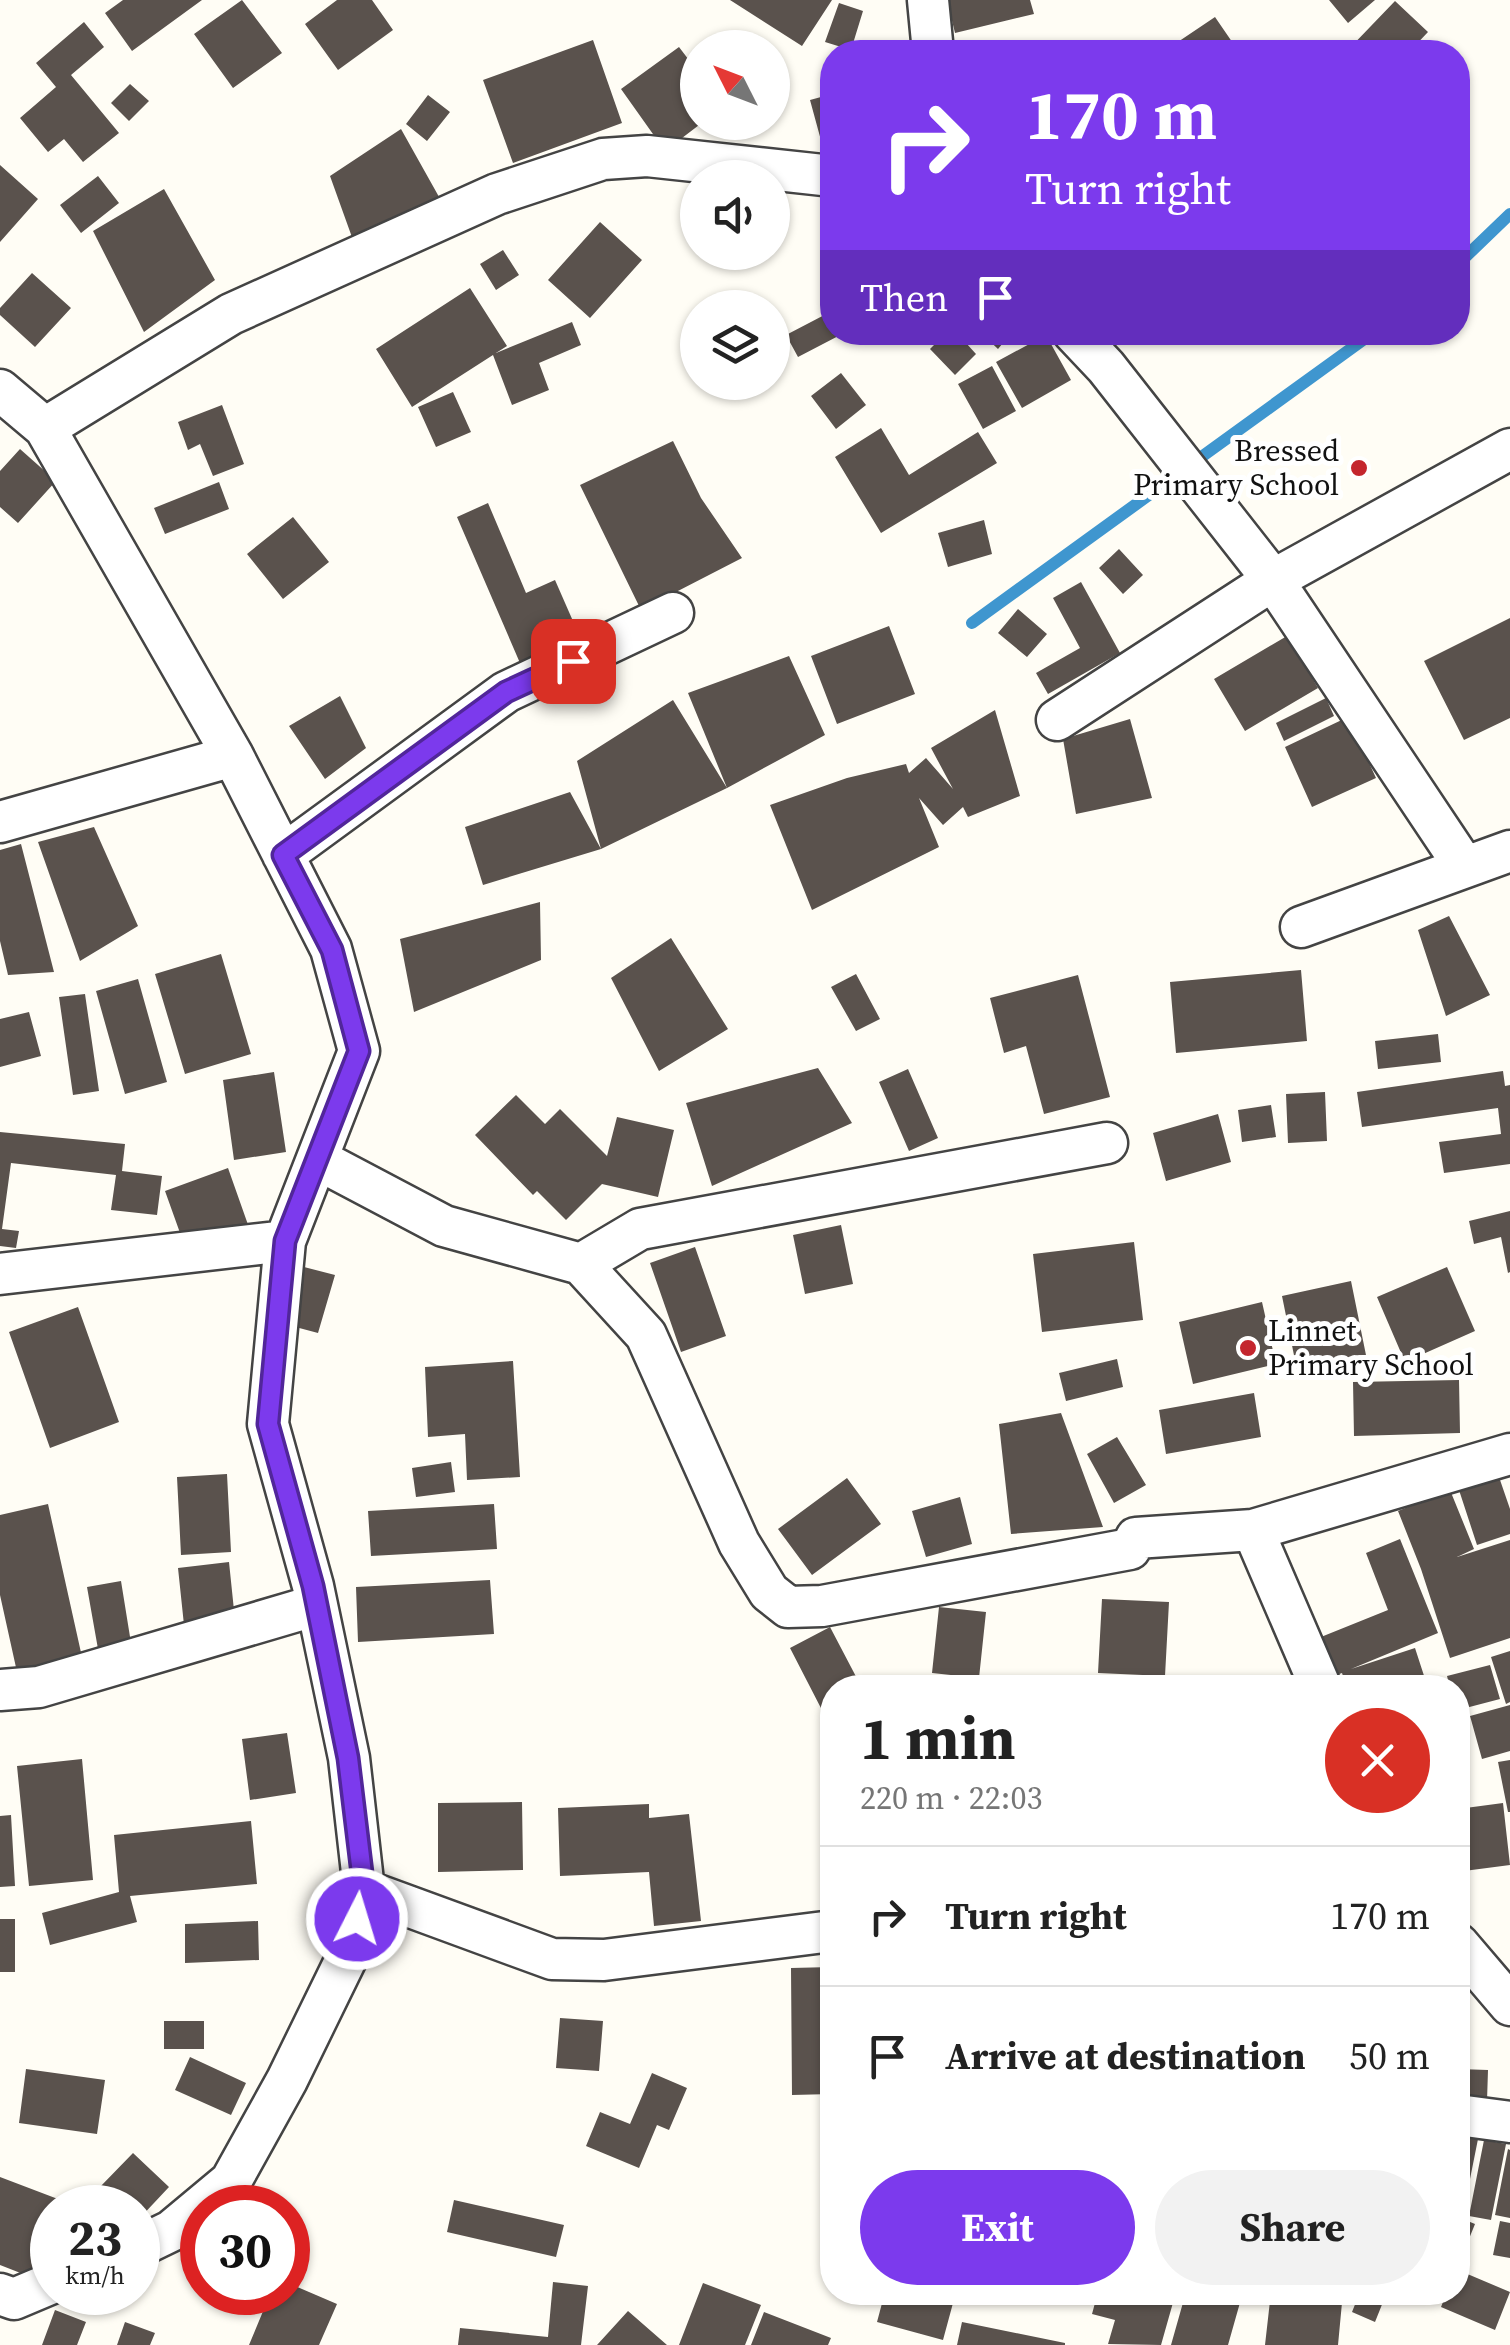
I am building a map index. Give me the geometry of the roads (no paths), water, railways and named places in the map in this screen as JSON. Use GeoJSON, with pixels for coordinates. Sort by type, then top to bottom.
{"type":"FeatureCollection","features":[{"type":"Feature","properties":{"kind":"street"},"geometry":{"type":"LineString","coordinates":[[928,0],[932,40]]}},
{"type":"Feature","properties":{"kind":"street"},"geometry":{"type":"LineString","coordinates":[[46,428],[231,314],[498,194],[602,159],[647,156],[820,175]]}},
{"type":"Feature","properties":{"kind":"street"},"geometry":{"type":"LineString","coordinates":[[1085,345],[1106,366],[1273,580],[1464,866]]}},
{"type":"Feature","properties":{"kind":"street"},"geometry":{"type":"LineString","coordinates":[[0,390],[46,428],[232,756],[332,950],[359,1051],[285,1241],[268,1424],[317,1605],[348,1758],[364,1890],[351,1949],[287,2080],[230,2180],[160,2236]]}},
{"type":"Feature","properties":{"kind":"street"},"geometry":{"type":"LineString","coordinates":[[1057,720],[1273,580],[1510,450]]}},
{"type":"Feature","properties":{"kind":"street"},"geometry":{"type":"LineString","coordinates":[[283,855],[506,692],[673,613]]}},
{"type":"Feature","properties":{"kind":"street"},"geometry":{"type":"LineString","coordinates":[[0,822],[232,756]]}},
{"type":"Feature","properties":{"kind":"street"},"geometry":{"type":"LineString","coordinates":[[1300,927],[1510,851]]}},
{"type":"Feature","properties":{"kind":"street"},"geometry":{"type":"LineString","coordinates":[[581,1264],[640,1229],[1107,1143]]}},
{"type":"Feature","properties":{"kind":"street"},"geometry":{"type":"LineString","coordinates":[[319,1160],[444,1226],[581,1264],[646,1336],[739,1543],[769,1592],[788,1607],[822,1606],[1130,1549],[1136,1538],[1252,1530],[1510,1454]]}},
{"type":"Feature","properties":{"kind":"street"},"geometry":{"type":"LineString","coordinates":[[0,1274],[285,1241]]}},
{"type":"Feature","properties":{"kind":"street"},"geometry":{"type":"LineString","coordinates":[[1252,1530],[1316,1675]]}},
{"type":"Feature","properties":{"kind":"street"},"geometry":{"type":"LineString","coordinates":[[0,1690],[39,1687],[317,1605]]}},
{"type":"Feature","properties":{"kind":"street"},"geometry":{"type":"LineString","coordinates":[[364,1890],[552,1959],[604,1960],[820,1933]]}},
{"type":"Feature","properties":{"kind":"street"},"geometry":{"type":"LineString","coordinates":[[1470,1958],[1510,2005]]}},
{"type":"Feature","properties":{"kind":"street"},"geometry":{"type":"LineString","coordinates":[[1470,2117],[1510,2122]]}},
{"type":"Feature","properties":{"kind":"street"},"geometry":{"type":"LineString","coordinates":[[5,2305],[30,2294]]}},
{"type":"Feature","properties":{"kind":"waterway"},"geometry":{"type":"LineString","coordinates":[[1470,252],[1510,214]]}},
{"type":"Feature","properties":{"kind":"waterway"},"geometry":{"type":"LineString","coordinates":[[1193,463],[1356,345]]}},
{"type":"Feature","properties":{"kind":"waterway"},"geometry":{"type":"LineString","coordinates":[[972,623],[1164,484]]}},
{"type":"Feature","properties":{"kind":"place","name":"Bressed Primary School"},"geometry":{"type":"Point","coordinates":[1359,468]}},
{"type":"Feature","properties":{"kind":"place","name":"Linnet Primary School"},"geometry":{"type":"Point","coordinates":[1248,1348]}}]}
